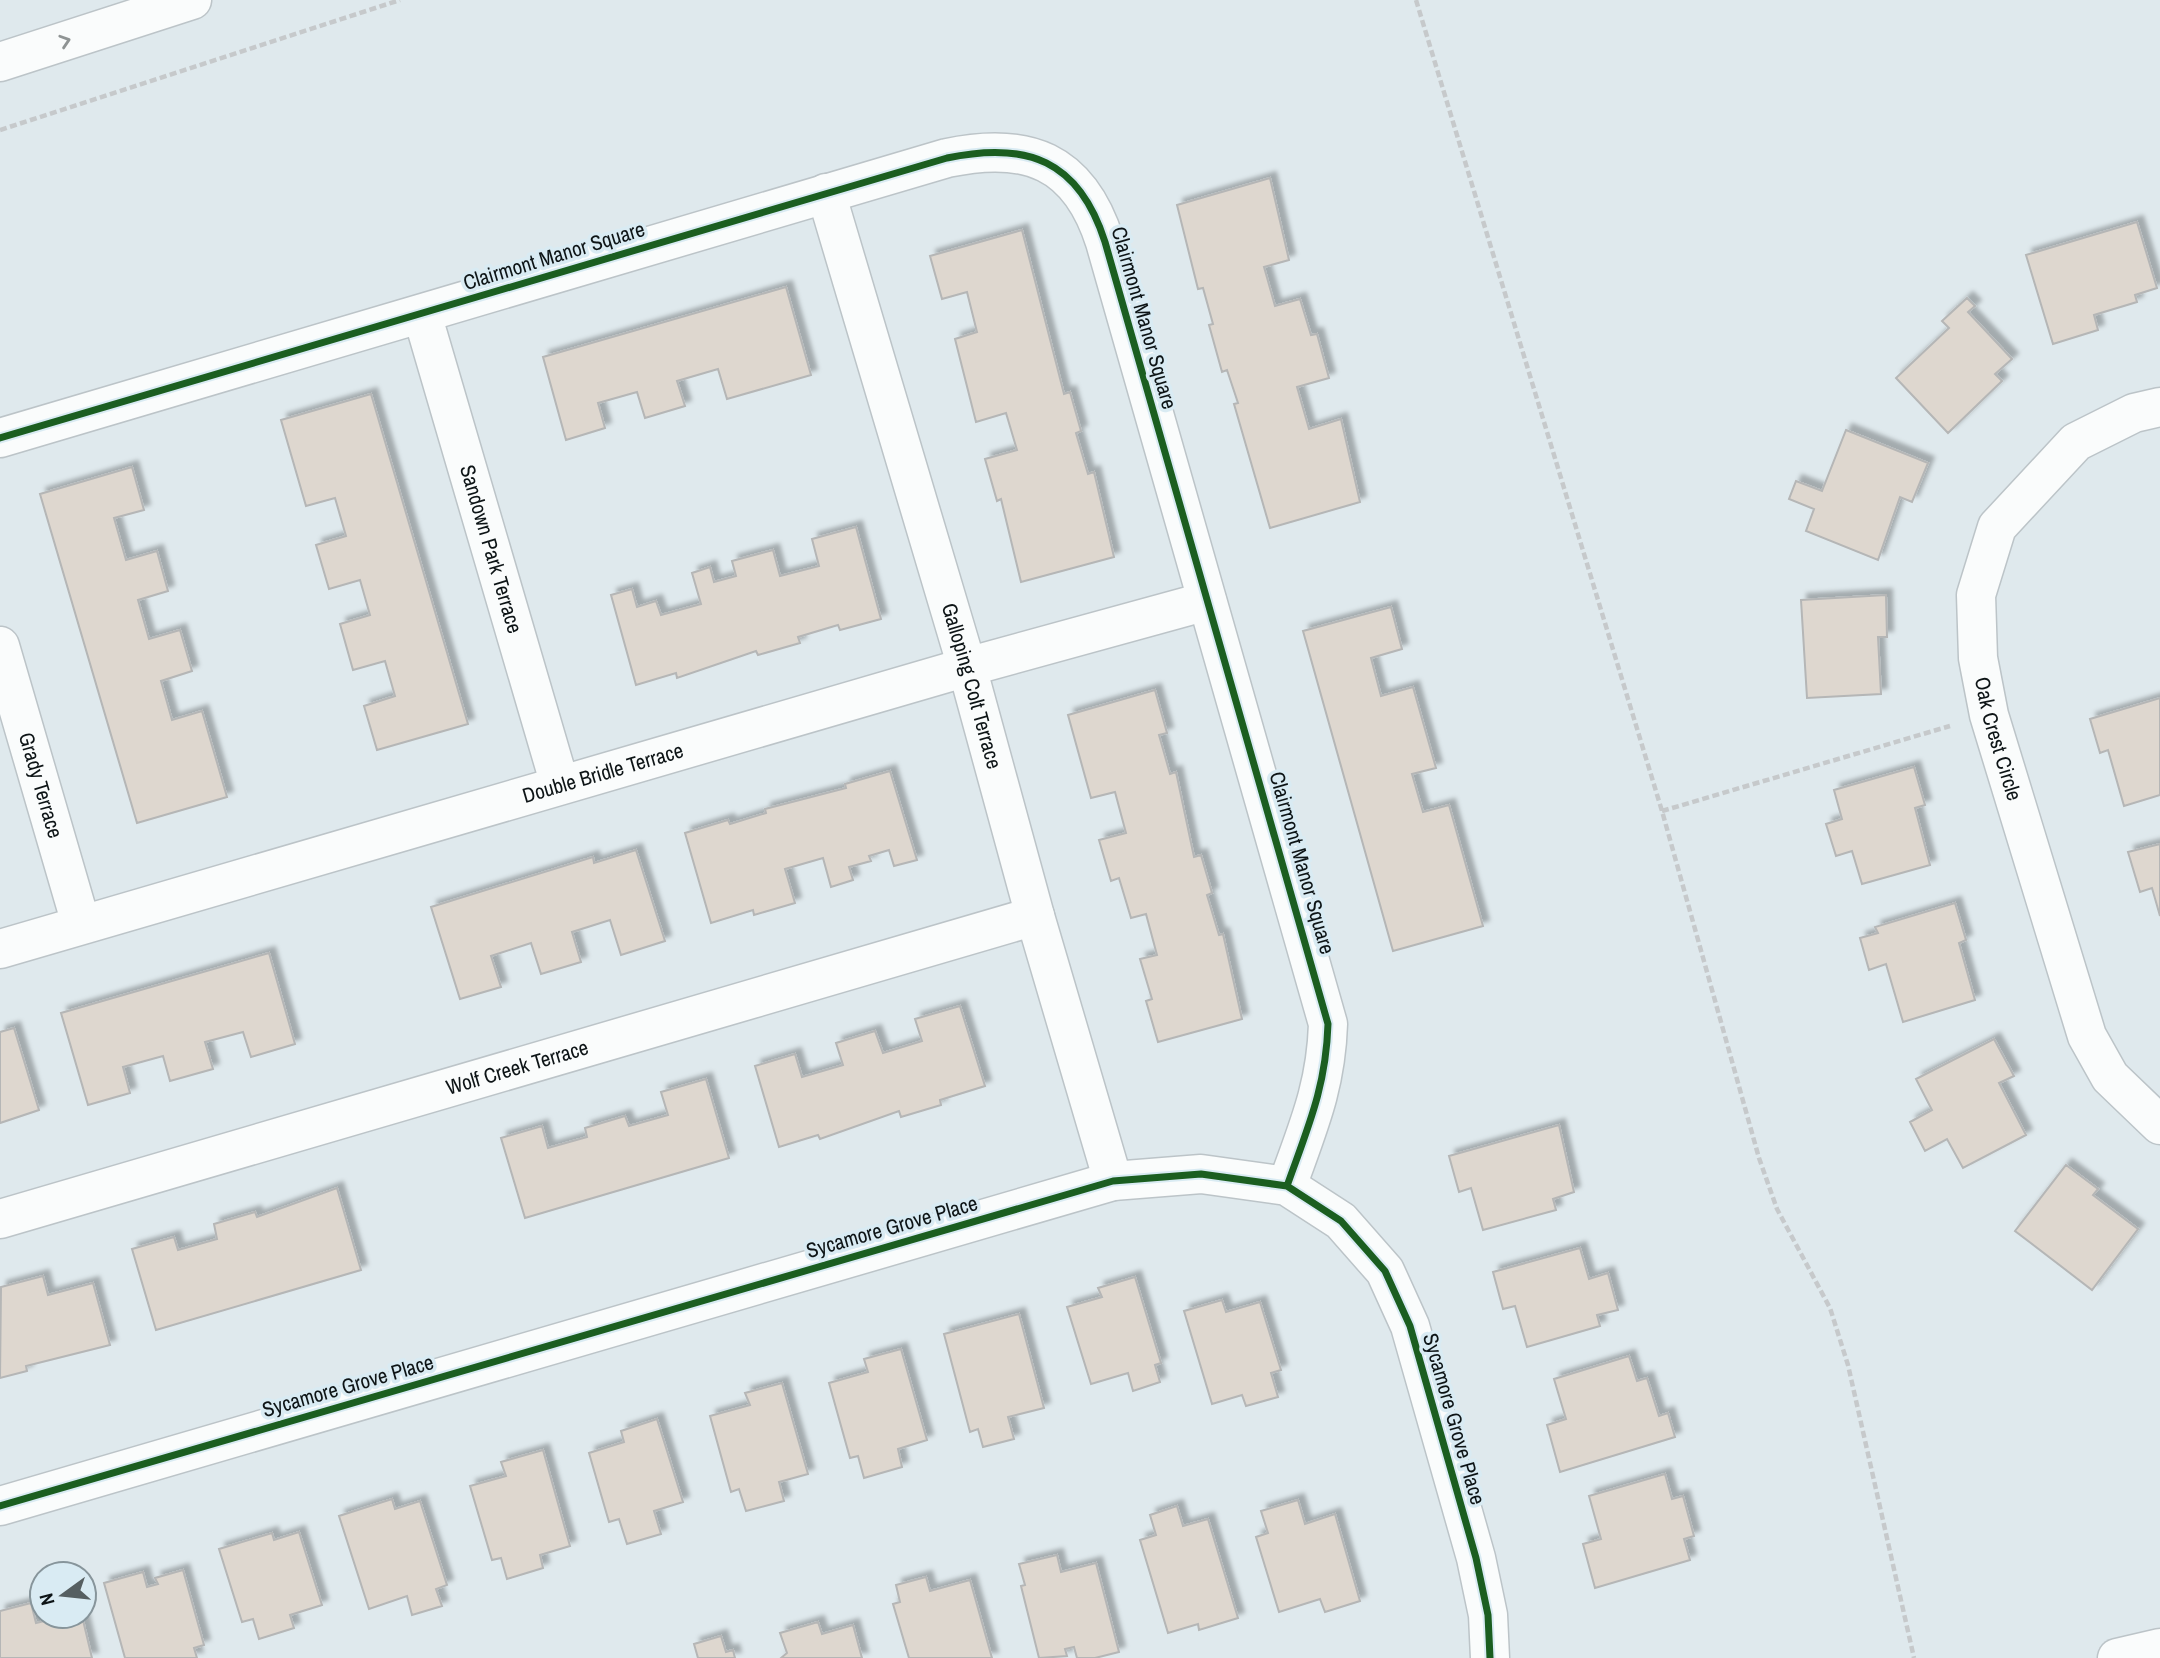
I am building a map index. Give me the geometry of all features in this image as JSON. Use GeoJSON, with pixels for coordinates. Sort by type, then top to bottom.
{"type":"FeatureCollection","features":[{"type":"Feature","properties":{"kind":"street"},"geometry":{"type":"LineString","coordinates":[[0,62],[192,0]]}},
{"type":"Feature","properties":{"kind":"street","name":"Clairmont Manor Square"},"geometry":{"type":"LineString","coordinates":[[0,438],[826,193],[976,152],[1008,151],[1036,157],[1059,169],[1079,188],[1095,212],[1105,242],[1328,1024],[1327,1064],[1318,1104],[1287,1185]]}},
{"type":"Feature","properties":{"kind":"street","name":"Galloping Colt Terrace"},"geometry":{"type":"LineString","coordinates":[[826,193],[967,667],[1035,916],[1113,1181]]}},
{"type":"Feature","properties":{"kind":"street","name":"Sandown Park Terrace"},"geometry":{"type":"LineString","coordinates":[[422,314],[560,785]]}},
{"type":"Feature","properties":{"kind":"street","name":"Oak Crest Circle"},"geometry":{"type":"LineString","coordinates":[[2160,407],[2134,413],[2076,442],[1997,527],[1976,595],[1978,658],[1989,715],[2087,1036],[2110,1077],[2160,1125]]}},
{"type":"Feature","properties":{"kind":"street","name":"Double Bridle Terrace"},"geometry":{"type":"LineString","coordinates":[[0,949],[967,667],[1207,601]]}},
{"type":"Feature","properties":{"kind":"street","name":"Grady Terrace"},"geometry":{"type":"LineString","coordinates":[[0,646],[81,924]]}},
{"type":"Feature","properties":{"kind":"street","name":"Wolf Creek Terrace"},"geometry":{"type":"LineString","coordinates":[[0,1219],[1035,916]]}},
{"type":"Feature","properties":{"kind":"street","name":"Sycamore Grove Place"},"geometry":{"type":"LineString","coordinates":[[0,1506],[1113,1181],[1201,1174],[1287,1185],[1340,1221],[1385,1271],[1405,1315],[1476,1558],[1488,1615],[1490,1658]]}},
{"type":"Feature","properties":{"kind":"street"},"geometry":{"type":"LineString","coordinates":[[2116,1658],[2160,1648]]}},
{"type":"Feature","properties":{"kind":"path"},"geometry":{"type":"LineString","coordinates":[[0,130],[400,0]]}},
{"type":"Feature","properties":{"kind":"path"},"geometry":{"type":"LineString","coordinates":[[1416,0],[1662,811],[1759,1158],[1777,1209],[1830,1308],[1844,1353],[1914,1658]]}},
{"type":"Feature","properties":{"kind":"path"},"geometry":{"type":"LineString","coordinates":[[1662,811],[1989,715]]}},
{"type":"Feature","properties":{"kind":"building"},"geometry":{"type":"Polygon","coordinates":[[[1270,178],[1289,260],[1264,267],[1275,306],[1300,299],[1311,335],[1317,334],[1329,378],[1297,387],[1309,429],[1341,419],[1360,502],[1270,528],[1234,404],[1238,403],[1227,370],[1222,372],[1209,325],[1213,324],[1203,288],[1198,289],[1177,205],[1270,178]]]}},
{"type":"Feature","properties":{"kind":"building"},"geometry":{"type":"Polygon","coordinates":[[[2137,222],[2157,288],[2135,295],[2137,302],[2094,315],[2098,330],[2053,344],[2026,255],[2137,222]]]}},
{"type":"Feature","properties":{"kind":"building"},"geometry":{"type":"Polygon","coordinates":[[[1022,230],[1064,394],[1070,392],[1081,431],[1076,433],[1088,474],[1094,472],[1114,557],[1021,582],[1001,499],[997,501],[985,459],[1017,450],[1006,413],[976,422],[955,339],[977,332],[967,292],[942,299],[930,256],[1022,230]]]}},
{"type":"Feature","properties":{"kind":"building"},"geometry":{"type":"Polygon","coordinates":[[[786,287],[811,375],[727,399],[718,369],[677,381],[685,406],[645,418],[637,392],[598,403],[605,428],[566,440],[543,357],[786,287]]]}},
{"type":"Feature","properties":{"kind":"building"},"geometry":{"type":"Polygon","coordinates":[[[1967,298],[1975,306],[1968,312],[2012,359],[1995,374],[2002,381],[1948,433],[1896,378],[1949,328],[1942,321],[1967,298]]]}},
{"type":"Feature","properties":{"kind":"building"},"geometry":{"type":"Polygon","coordinates":[[[371,394],[468,724],[377,750],[364,706],[395,696],[385,661],[353,670],[340,624],[370,615],[360,580],[329,589],[316,545],[346,536],[335,498],[306,506],[281,420],[371,394]]]}},
{"type":"Feature","properties":{"kind":"building"},"geometry":{"type":"Polygon","coordinates":[[[1846,430],[1928,463],[1912,502],[1900,497],[1878,560],[1806,531],[1814,509],[1789,499],[1796,481],[1822,491],[1846,430]]]}},
{"type":"Feature","properties":{"kind":"building"},"geometry":{"type":"Polygon","coordinates":[[[132,467],[144,510],[114,518],[126,560],[157,551],[168,591],[138,600],[149,639],[180,630],[192,671],[161,681],[172,720],[202,711],[227,797],[137,823],[40,494],[132,467]]]}},
{"type":"Feature","properties":{"kind":"building"},"geometry":{"type":"Polygon","coordinates":[[[856,527],[881,619],[840,630],[838,625],[798,637],[800,643],[758,655],[756,651],[677,678],[676,673],[636,685],[611,595],[632,589],[637,607],[656,601],[661,615],[701,604],[692,573],[710,567],[714,582],[736,576],[732,561],[773,550],[780,576],[819,566],[812,539],[856,527]]]}},
{"type":"Feature","properties":{"kind":"building"},"geometry":{"type":"Polygon","coordinates":[[[1886,595],[1887,637],[1878,637],[1881,694],[1807,698],[1801,600],[1886,595]]]}},
{"type":"Feature","properties":{"kind":"building"},"geometry":{"type":"Polygon","coordinates":[[[1391,607],[1402,649],[1371,658],[1381,696],[1413,687],[1436,768],[1412,774],[1423,812],[1449,805],[1483,926],[1393,951],[1303,631],[1391,607]]]}},
{"type":"Feature","properties":{"kind":"building"},"geometry":{"type":"Polygon","coordinates":[[[1155,690],[1167,733],[1159,735],[1170,774],[1176,772],[1194,857],[1201,855],[1212,893],[1207,895],[1219,935],[1223,934],[1242,1019],[1158,1042],[1146,1001],[1152,999],[1140,959],[1157,955],[1146,914],[1131,918],[1119,878],[1111,881],[1099,840],[1126,833],[1115,792],[1091,798],[1068,715],[1155,690]]]}},
{"type":"Feature","properties":{"kind":"building"},"geometry":{"type":"Polygon","coordinates":[[[2160,698],[2160,795],[2124,806],[2108,750],[2100,753],[2090,719],[2160,698]]]}},
{"type":"Feature","properties":{"kind":"building"},"geometry":{"type":"Polygon","coordinates":[[[1914,767],[1925,805],[1915,808],[1930,865],[1862,884],[1852,851],[1836,856],[1826,824],[1842,819],[1834,790],[1914,767]]]}},
{"type":"Feature","properties":{"kind":"building"},"geometry":{"type":"Polygon","coordinates":[[[890,771],[917,860],[894,866],[889,850],[869,856],[871,861],[849,867],[853,880],[831,887],[823,858],[785,869],[795,903],[754,915],[753,910],[711,923],[685,833],[728,820],[730,824],[766,813],[765,809],[846,788],[845,784],[890,771]]]}},
{"type":"Feature","properties":{"kind":"building"},"geometry":{"type":"Polygon","coordinates":[[[2160,844],[2160,916],[2152,888],[2140,892],[2128,852],[2160,844]]]}},
{"type":"Feature","properties":{"kind":"building"},"geometry":{"type":"Polygon","coordinates":[[[636,850],[665,941],[621,955],[610,920],[572,932],[581,962],[541,974],[531,943],[491,956],[501,987],[460,999],[431,907],[593,857],[594,863],[636,850]]]}},
{"type":"Feature","properties":{"kind":"building"},"geometry":{"type":"Polygon","coordinates":[[[1955,903],[1966,940],[1959,943],[1975,1000],[1903,1022],[1886,964],[1869,970],[1860,938],[1878,933],[1875,927],[1955,903]]]}},
{"type":"Feature","properties":{"kind":"building"},"geometry":{"type":"Polygon","coordinates":[[[269,953],[295,1044],[251,1057],[243,1032],[205,1042],[213,1069],[170,1081],[163,1056],[123,1067],[130,1093],[88,1105],[61,1013],[269,953]]]}},
{"type":"Feature","properties":{"kind":"building"},"geometry":{"type":"Polygon","coordinates":[[[960,1006],[985,1086],[940,1100],[941,1105],[901,1117],[899,1111],[820,1139],[818,1135],[779,1147],[755,1066],[795,1054],[802,1077],[843,1065],[836,1043],[875,1031],[883,1053],[922,1041],[915,1019],[960,1006]]]}},
{"type":"Feature","properties":{"kind":"building"},"geometry":{"type":"Polygon","coordinates":[[[14,1028],[39,1110],[0,1123],[0,1032],[14,1028]]]}},
{"type":"Feature","properties":{"kind":"building"},"geometry":{"type":"Polygon","coordinates":[[[1994,1039],[2014,1076],[1999,1083],[2026,1135],[1963,1168],[1947,1139],[1925,1151],[1910,1122],[1932,1110],[1916,1079],[1994,1039]]]}},
{"type":"Feature","properties":{"kind":"building"},"geometry":{"type":"Polygon","coordinates":[[[706,1079],[729,1158],[525,1218],[501,1138],[542,1126],[548,1148],[587,1137],[585,1128],[625,1116],[629,1126],[668,1115],[661,1092],[706,1079]]]}},
{"type":"Feature","properties":{"kind":"building"},"geometry":{"type":"Polygon","coordinates":[[[1559,1125],[1574,1192],[1553,1199],[1556,1210],[1483,1230],[1471,1188],[1459,1192],[1449,1156],[1559,1125]]]}},
{"type":"Feature","properties":{"kind":"building"},"geometry":{"type":"Polygon","coordinates":[[[2066,1165],[2098,1189],[2093,1195],[2138,1229],[2092,1290],[2015,1231],[2066,1165]]]}},
{"type":"Feature","properties":{"kind":"building"},"geometry":{"type":"Polygon","coordinates":[[[337,1188],[361,1270],[156,1330],[132,1249],[174,1237],[178,1250],[217,1239],[214,1224],[255,1212],[257,1217],[337,1188]]]}},
{"type":"Feature","properties":{"kind":"building"},"geometry":{"type":"Polygon","coordinates":[[[1580,1248],[1589,1279],[1608,1273],[1618,1310],[1597,1315],[1600,1326],[1527,1347],[1515,1306],[1503,1309],[1493,1272],[1580,1248]]]}},
{"type":"Feature","properties":{"kind":"building"},"geometry":{"type":"Polygon","coordinates":[[[43,1276],[48,1295],[93,1283],[110,1345],[26,1366],[27,1371],[0,1378],[1,1287],[43,1276]]]}},
{"type":"Feature","properties":{"kind":"building"},"geometry":{"type":"Polygon","coordinates":[[[1135,1277],[1161,1363],[1155,1365],[1160,1382],[1133,1391],[1128,1373],[1091,1384],[1067,1307],[1102,1297],[1098,1288],[1135,1277]]]}},
{"type":"Feature","properties":{"kind":"building"},"geometry":{"type":"Polygon","coordinates":[[[1222,1300],[1226,1312],[1260,1302],[1281,1370],[1271,1373],[1278,1397],[1246,1406],[1242,1395],[1212,1404],[1184,1311],[1222,1300]]]}},
{"type":"Feature","properties":{"kind":"building"},"geometry":{"type":"Polygon","coordinates":[[[1019,1314],[1044,1408],[1008,1417],[1014,1439],[983,1447],[978,1429],[970,1432],[944,1334],[1019,1314]]]}},
{"type":"Feature","properties":{"kind":"building"},"geometry":{"type":"Polygon","coordinates":[[[901,1349],[927,1440],[898,1449],[902,1467],[864,1478],[858,1456],[850,1458],[829,1383],[868,1372],[864,1359],[901,1349]]]}},
{"type":"Feature","properties":{"kind":"building"},"geometry":{"type":"Polygon","coordinates":[[[1629,1356],[1637,1381],[1647,1378],[1659,1416],[1668,1413],[1675,1437],[1560,1472],[1547,1425],[1566,1419],[1554,1379],[1629,1356]]]}},
{"type":"Feature","properties":{"kind":"building"},"geometry":{"type":"Polygon","coordinates":[[[782,1383],[808,1474],[779,1482],[784,1501],[746,1511],[739,1489],[731,1492],[710,1416],[750,1405],[745,1393],[782,1383]]]}},
{"type":"Feature","properties":{"kind":"building"},"geometry":{"type":"Polygon","coordinates":[[[657,1419],[683,1502],[654,1511],[661,1534],[627,1544],[619,1519],[609,1522],[589,1453],[624,1442],[621,1431],[657,1419]]]}},
{"type":"Feature","properties":{"kind":"building"},"geometry":{"type":"Polygon","coordinates":[[[543,1450],[570,1546],[540,1555],[543,1568],[507,1579],[501,1558],[492,1560],[470,1486],[506,1476],[501,1462],[543,1450]]]}},
{"type":"Feature","properties":{"kind":"building"},"geometry":{"type":"Polygon","coordinates":[[[1665,1474],[1672,1499],[1683,1496],[1694,1536],[1684,1539],[1690,1560],[1595,1588],[1583,1544],[1601,1539],[1589,1496],[1665,1474]]]}},
{"type":"Feature","properties":{"kind":"building"},"geometry":{"type":"Polygon","coordinates":[[[392,1499],[395,1509],[420,1501],[447,1585],[436,1589],[442,1606],[412,1615],[407,1596],[369,1609],[339,1516],[392,1499]]]}},
{"type":"Feature","properties":{"kind":"building"},"geometry":{"type":"Polygon","coordinates":[[[1298,1500],[1305,1524],[1335,1514],[1360,1601],[1325,1612],[1320,1599],[1279,1612],[1256,1537],[1268,1533],[1261,1511],[1298,1500]]]}},
{"type":"Feature","properties":{"kind":"building"},"geometry":{"type":"Polygon","coordinates":[[[1177,1506],[1183,1526],[1208,1519],[1238,1618],[1199,1630],[1198,1624],[1168,1633],[1140,1540],[1156,1535],[1150,1515],[1177,1506]]]}},
{"type":"Feature","properties":{"kind":"building"},"geometry":{"type":"Polygon","coordinates":[[[299,1532],[322,1605],[290,1615],[294,1628],[259,1639],[253,1619],[242,1622],[219,1549],[272,1533],[274,1540],[299,1532]]]}},
{"type":"Feature","properties":{"kind":"building"},"geometry":{"type":"Polygon","coordinates":[[[1057,1555],[1061,1572],[1096,1563],[1119,1652],[1095,1658],[1077,1658],[1074,1647],[1065,1649],[1067,1656],[1039,1658],[1021,1586],[1025,1585],[1019,1564],[1057,1555]]]}},
{"type":"Feature","properties":{"kind":"building"},"geometry":{"type":"Polygon","coordinates":[[[183,1570],[204,1645],[194,1648],[197,1658],[125,1658],[104,1583],[143,1572],[147,1587],[158,1584],[155,1578],[183,1570]]]}},
{"type":"Feature","properties":{"kind":"building"},"geometry":{"type":"Polygon","coordinates":[[[926,1577],[930,1591],[970,1580],[992,1658],[909,1658],[893,1604],[900,1602],[896,1585],[926,1577]]]}},
{"type":"Feature","properties":{"kind":"building"},"geometry":{"type":"Polygon","coordinates":[[[28,1604],[28,1630],[85,1630],[92,1658],[0,1658],[0,1611],[28,1604]]]}},
{"type":"Feature","properties":{"kind":"building"},"geometry":{"type":"Polygon","coordinates":[[[818,1622],[822,1634],[853,1625],[862,1658],[781,1658],[787,1653],[780,1633],[818,1622]]]}},
{"type":"Feature","properties":{"kind":"building"},"geometry":{"type":"Polygon","coordinates":[[[721,1636],[726,1652],[733,1650],[735,1658],[698,1658],[694,1644],[721,1636]]]}},
{"type":"Feature","properties":{"kind":"cycle path"},"geometry":{"type":"LineString","coordinates":[[0,438],[947,158],[1002,152],[1025,155],[1046,163],[1065,175],[1081,192],[1094,214],[1105,242],[1328,1024],[1320,1087],[1287,1186]]}},
{"type":"Feature","properties":{"kind":"cycle path"},"geometry":{"type":"LineString","coordinates":[[0,1506],[1113,1181],[1201,1174],[1287,1186],[1341,1221],[1385,1271],[1410,1326],[1476,1558],[1488,1615],[1490,1658]]}}]}
